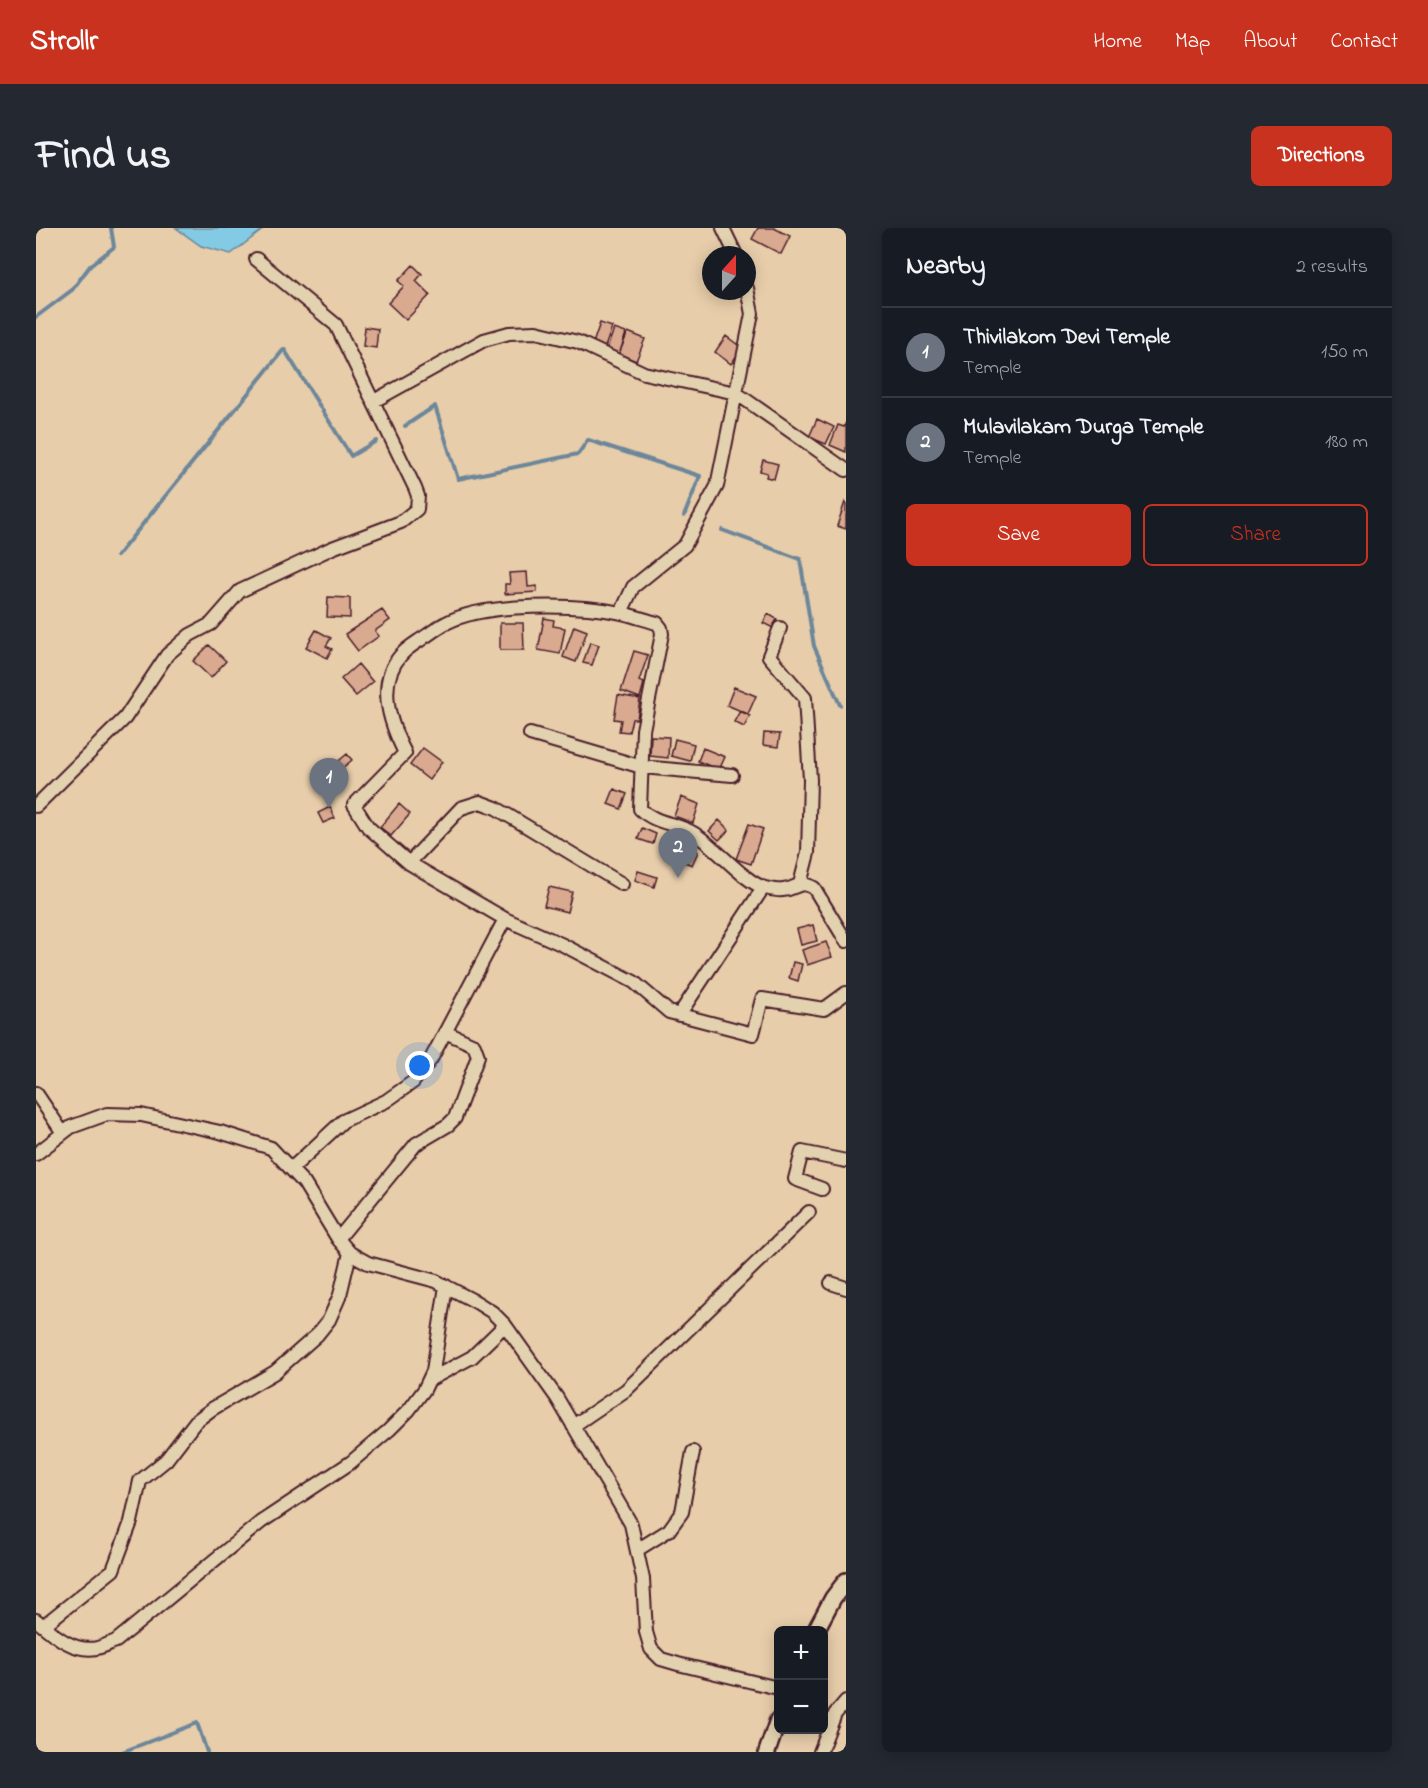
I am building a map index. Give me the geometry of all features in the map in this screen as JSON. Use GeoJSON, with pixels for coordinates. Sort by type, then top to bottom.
{"type":"FeatureCollection","features":[{"type":"Feature","properties":{"kind":"street"},"geometry":{"type":"LineString","coordinates":[[723,228],[732,246]]}},
{"type":"Feature","properties":{"kind":"street"},"geometry":{"type":"LineString","coordinates":[[36,806],[124,718],[167,655],[190,635],[211,624],[240,591],[332,548],[401,522],[417,509],[415,488],[336,324],[256,259]]}},
{"type":"Feature","properties":{"kind":"street"},"geometry":{"type":"LineString","coordinates":[[621,613],[633,587],[685,545],[717,486],[752,314],[749,300]]}},
{"type":"Feature","properties":{"kind":"street"},"geometry":{"type":"LineString","coordinates":[[374,401],[484,340],[508,333],[536,332],[578,342],[644,373],[736,393],[846,470]]}},
{"type":"Feature","properties":{"kind":"street"},"geometry":{"type":"LineString","coordinates":[[846,941],[814,888],[806,884],[784,890],[764,888],[751,881],[693,833],[658,821],[647,816],[640,809],[643,730],[660,644],[661,628],[657,623],[621,613],[568,608],[516,607],[481,612],[447,622],[401,654],[390,672],[387,693],[389,715],[405,753],[354,805],[368,827],[409,862],[505,919],[563,945],[634,982],[669,1012],[679,1015],[753,1034],[762,999],[824,1009],[846,993]]}},
{"type":"Feature","properties":{"kind":"street"},"geometry":{"type":"LineString","coordinates":[[780,628],[769,656],[805,698],[810,780],[808,853],[800,884]]}},
{"type":"Feature","properties":{"kind":"street"},"geometry":{"type":"LineString","coordinates":[[530,734],[642,767],[732,775]]}},
{"type":"Feature","properties":{"kind":"street"},"geometry":{"type":"LineString","coordinates":[[409,862],[461,808],[480,802],[496,808],[622,884]]}},
{"type":"Feature","properties":{"kind":"street"},"geometry":{"type":"LineString","coordinates":[[679,1015],[764,888]]}},
{"type":"Feature","properties":{"kind":"street"},"geometry":{"type":"LineString","coordinates":[[291,1168],[343,1121],[386,1101],[413,1082],[431,1059],[505,919]]}},
{"type":"Feature","properties":{"kind":"street"},"geometry":{"type":"LineString","coordinates":[[338,1239],[416,1144],[455,1118],[478,1056],[474,1045],[445,1032]]}},
{"type":"Feature","properties":{"kind":"street"},"geometry":{"type":"LineString","coordinates":[[36,1093],[63,1133]]}},
{"type":"Feature","properties":{"kind":"street"},"geometry":{"type":"LineString","coordinates":[[36,1154],[71,1127],[107,1114],[141,1115],[220,1132],[271,1148],[304,1183],[338,1239],[350,1253],[368,1263],[436,1281],[484,1307],[505,1325],[557,1398],[632,1524],[643,1579],[646,1632],[651,1649],[661,1659],[774,1687]]}},
{"type":"Feature","properties":{"kind":"street"},"geometry":{"type":"LineString","coordinates":[[822,1189],[795,1179],[802,1152],[846,1161]]}},
{"type":"Feature","properties":{"kind":"street"},"geometry":{"type":"LineString","coordinates":[[573,1426],[626,1390],[809,1212]]}},
{"type":"Feature","properties":{"kind":"street"},"geometry":{"type":"LineString","coordinates":[[350,1253],[340,1295],[329,1320],[317,1335],[275,1372],[196,1421],[166,1460],[140,1480],[131,1522],[113,1570],[39,1623],[60,1640],[78,1647],[96,1648],[116,1641],[261,1522],[350,1463],[389,1430],[409,1410],[424,1390],[433,1371],[446,1286]]}},
{"type":"Feature","properties":{"kind":"street"},"geometry":{"type":"LineString","coordinates":[[831,1283],[846,1288]]}},
{"type":"Feature","properties":{"kind":"street"},"geometry":{"type":"LineString","coordinates":[[429,1380],[472,1357],[505,1325]]}},
{"type":"Feature","properties":{"kind":"street"},"geometry":{"type":"LineString","coordinates":[[637,1550],[669,1530],[682,1512],[693,1452]]}},
{"type":"Feature","properties":{"kind":"street"},"geometry":{"type":"LineString","coordinates":[[818,1626],[833,1598],[846,1581]]}},
{"type":"Feature","properties":{"kind":"street"},"geometry":{"type":"LineString","coordinates":[[820,1752],[835,1714],[846,1701]]}},
{"type":"Feature","properties":{"kind":"street"},"geometry":{"type":"LineString","coordinates":[[767,1752],[774,1732]]}},
{"type":"Feature","properties":{"kind":"water"},"geometry":{"type":"Polygon","coordinates":[[[176,228],[265,228],[231,254],[201,246],[176,228]]]}},
{"type":"Feature","properties":{"kind":"building"},"geometry":{"type":"Polygon","coordinates":[[[758,228],[774,228],[790,236],[781,254],[752,239],[758,228]]]}},
{"type":"Feature","properties":{"kind":"building"},"geometry":{"type":"Polygon","coordinates":[[[413,265],[422,274],[416,281],[430,295],[406,320],[388,303],[404,286],[398,281],[413,265]]]}},
{"type":"Feature","properties":{"kind":"building"},"geometry":{"type":"Polygon","coordinates":[[[600,323],[612,327],[604,350],[592,346],[600,323]]]}},
{"type":"Feature","properties":{"kind":"building"},"geometry":{"type":"Polygon","coordinates":[[[365,327],[378,329],[376,348],[363,346],[365,327]]]}},
{"type":"Feature","properties":{"kind":"building"},"geometry":{"type":"Polygon","coordinates":[[[614,329],[626,333],[618,358],[605,354],[614,329]]]}},
{"type":"Feature","properties":{"kind":"building"},"geometry":{"type":"Polygon","coordinates":[[[628,332],[645,339],[636,361],[619,354],[628,332]]]}},
{"type":"Feature","properties":{"kind":"building"},"geometry":{"type":"Polygon","coordinates":[[[726,336],[742,348],[731,364],[715,352],[726,336]]]}},
{"type":"Feature","properties":{"kind":"building"},"geometry":{"type":"Polygon","coordinates":[[[817,419],[834,427],[826,444],[809,437],[817,419]]]}},
{"type":"Feature","properties":{"kind":"building"},"geometry":{"type":"Polygon","coordinates":[[[846,422],[846,452],[830,445],[838,425],[844,427],[846,422]]]}},
{"type":"Feature","properties":{"kind":"building"},"geometry":{"type":"Polygon","coordinates":[[[763,460],[778,464],[774,479],[766,477],[767,473],[760,471],[763,460]]]}},
{"type":"Feature","properties":{"kind":"building"},"geometry":{"type":"Polygon","coordinates":[[[846,503],[846,529],[837,526],[846,503]]]}},
{"type":"Feature","properties":{"kind":"building"},"geometry":{"type":"Polygon","coordinates":[[[527,572],[528,587],[537,586],[537,592],[505,594],[505,584],[510,584],[509,573],[527,572]]]}},
{"type":"Feature","properties":{"kind":"building"},"geometry":{"type":"Polygon","coordinates":[[[328,597],[350,598],[350,618],[327,617],[328,597]]]}},
{"type":"Feature","properties":{"kind":"building"},"geometry":{"type":"Polygon","coordinates":[[[382,610],[390,620],[375,631],[379,636],[358,651],[345,634],[382,610]]]}},
{"type":"Feature","properties":{"kind":"building"},"geometry":{"type":"Polygon","coordinates":[[[768,614],[777,619],[773,628],[763,623],[768,614]]]}},
{"type":"Feature","properties":{"kind":"building"},"geometry":{"type":"Polygon","coordinates":[[[544,618],[554,620],[553,626],[565,628],[560,654],[538,650],[544,618]]]}},
{"type":"Feature","properties":{"kind":"building"},"geometry":{"type":"Polygon","coordinates":[[[500,623],[523,623],[524,650],[500,650],[500,623]]]}},
{"type":"Feature","properties":{"kind":"building"},"geometry":{"type":"Polygon","coordinates":[[[574,626],[587,631],[576,662],[563,657],[574,626]]]}},
{"type":"Feature","properties":{"kind":"building"},"geometry":{"type":"Polygon","coordinates":[[[316,630],[331,638],[326,646],[332,649],[327,658],[306,647],[316,630]]]}},
{"type":"Feature","properties":{"kind":"building"},"geometry":{"type":"Polygon","coordinates":[[[590,642],[599,645],[592,665],[583,663],[590,642]]]}},
{"type":"Feature","properties":{"kind":"building"},"geometry":{"type":"Polygon","coordinates":[[[209,645],[226,661],[211,678],[193,661],[209,645]]]}},
{"type":"Feature","properties":{"kind":"building"},"geometry":{"type":"Polygon","coordinates":[[[634,651],[648,655],[639,681],[644,683],[640,698],[621,691],[634,651]]]}},
{"type":"Feature","properties":{"kind":"building"},"geometry":{"type":"Polygon","coordinates":[[[358,664],[373,682],[356,696],[341,679],[358,664]]]}},
{"type":"Feature","properties":{"kind":"building"},"geometry":{"type":"Polygon","coordinates":[[[734,687],[756,696],[748,714],[727,705],[734,687]]]}},
{"type":"Feature","properties":{"kind":"building"},"geometry":{"type":"Polygon","coordinates":[[[618,695],[640,699],[637,719],[632,719],[629,732],[619,731],[621,720],[614,719],[618,695]]]}},
{"type":"Feature","properties":{"kind":"building"},"geometry":{"type":"Polygon","coordinates":[[[740,711],[750,716],[744,727],[734,722],[740,711]]]}},
{"type":"Feature","properties":{"kind":"building"},"geometry":{"type":"Polygon","coordinates":[[[764,733],[780,734],[778,747],[763,745],[764,733]]]}},
{"type":"Feature","properties":{"kind":"building"},"geometry":{"type":"Polygon","coordinates":[[[651,736],[669,737],[668,758],[650,756],[651,736]]]}},
{"type":"Feature","properties":{"kind":"building"},"geometry":{"type":"Polygon","coordinates":[[[675,739],[694,744],[690,761],[671,756],[675,739]]]}},
{"type":"Feature","properties":{"kind":"building"},"geometry":{"type":"Polygon","coordinates":[[[423,748],[442,762],[429,780],[410,765],[423,748]]]}},
{"type":"Feature","properties":{"kind":"building"},"geometry":{"type":"Polygon","coordinates":[[[703,748],[725,757],[719,770],[698,761],[703,748]]]}},
{"type":"Feature","properties":{"kind":"building"},"geometry":{"type":"Polygon","coordinates":[[[347,754],[352,760],[340,770],[335,764],[347,754]]]}},
{"type":"Feature","properties":{"kind":"building"},"geometry":{"type":"Polygon","coordinates":[[[614,789],[627,794],[621,809],[608,804],[614,789]]]}},
{"type":"Feature","properties":{"kind":"building"},"geometry":{"type":"Polygon","coordinates":[[[681,797],[699,804],[693,823],[674,816],[681,797]]]}},
{"type":"Feature","properties":{"kind":"building"},"geometry":{"type":"Polygon","coordinates":[[[399,804],[410,814],[391,836],[380,827],[399,804]]]}},
{"type":"Feature","properties":{"kind":"building"},"geometry":{"type":"Polygon","coordinates":[[[330,807],[335,818],[323,823],[318,813],[330,807]]]}},
{"type":"Feature","properties":{"kind":"building"},"geometry":{"type":"Polygon","coordinates":[[[719,820],[729,830],[719,840],[709,831],[719,820]]]}},
{"type":"Feature","properties":{"kind":"building"},"geometry":{"type":"Polygon","coordinates":[[[749,824],[763,829],[751,864],[736,859],[749,824]]]}},
{"type":"Feature","properties":{"kind":"building"},"geometry":{"type":"Polygon","coordinates":[[[642,828],[656,834],[653,844],[638,839],[642,828]]]}},
{"type":"Feature","properties":{"kind":"building"},"geometry":{"type":"Polygon","coordinates":[[[669,835],[681,839],[676,854],[664,850],[669,835]]]}},
{"type":"Feature","properties":{"kind":"building"},"geometry":{"type":"Polygon","coordinates":[[[683,846],[698,852],[692,865],[677,859],[683,846]]]}},
{"type":"Feature","properties":{"kind":"building"},"geometry":{"type":"Polygon","coordinates":[[[638,871],[657,877],[654,887],[635,880],[638,871]]]}},
{"type":"Feature","properties":{"kind":"building"},"geometry":{"type":"Polygon","coordinates":[[[549,887],[572,892],[567,912],[544,906],[549,887]]]}},
{"type":"Feature","properties":{"kind":"building"},"geometry":{"type":"Polygon","coordinates":[[[813,925],[817,941],[801,945],[797,929],[813,925]]]}},
{"type":"Feature","properties":{"kind":"building"},"geometry":{"type":"Polygon","coordinates":[[[826,942],[832,957],[807,965],[802,950],[826,942]]]}},
{"type":"Feature","properties":{"kind":"building"},"geometry":{"type":"Polygon","coordinates":[[[793,962],[802,964],[798,981],[789,978],[793,962]]]}},
{"type":"Feature","properties":{"kind":"waterway"},"geometry":{"type":"LineString","coordinates":[[36,317],[72,290],[90,266],[114,247],[111,228]]}},
{"type":"Feature","properties":{"kind":"waterway"},"geometry":{"type":"LineString","coordinates":[[117,556],[284,349],[351,456],[376,441]]}},
{"type":"Feature","properties":{"kind":"waterway"},"geometry":{"type":"LineString","coordinates":[[405,426],[435,406],[458,479],[578,454],[588,440],[700,476],[684,516]]}},
{"type":"Feature","properties":{"kind":"waterway"},"geometry":{"type":"LineString","coordinates":[[722,530],[800,559],[814,646],[840,705]]}},
{"type":"Feature","properties":{"kind":"waterway"},"geometry":{"type":"LineString","coordinates":[[122,1752],[197,1723],[207,1752]]}},
{"type":"Feature","properties":{"kind":"place","name":"Thivilakom Devi Temple"},"geometry":{"type":"Point","coordinates":[329,808]}},
{"type":"Feature","properties":{"kind":"place","name":"Mulavilakam Durga Temple"},"geometry":{"type":"Point","coordinates":[678,878]}}]}
